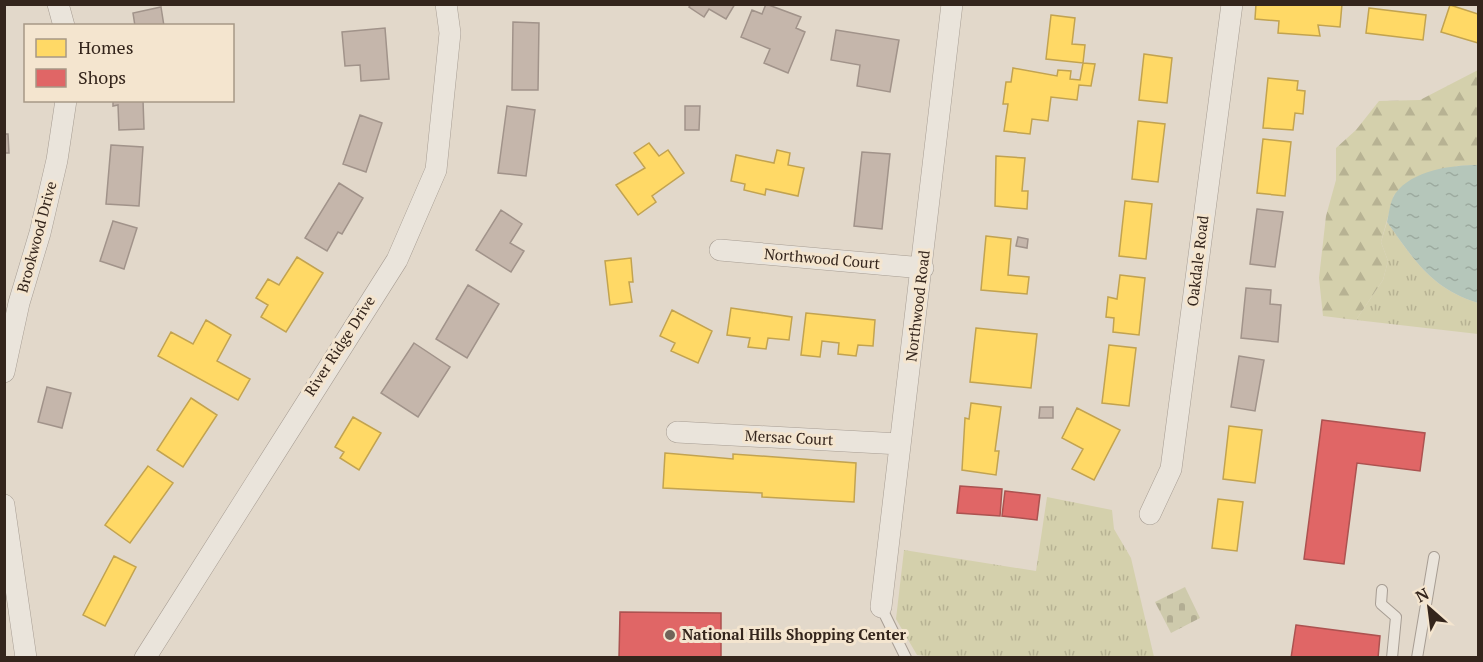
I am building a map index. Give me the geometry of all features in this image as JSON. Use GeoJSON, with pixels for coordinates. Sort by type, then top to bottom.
{"type":"FeatureCollection","features":[{"type":"Feature","properties":{"kind":"street"},"geometry":{"type":"LineString","coordinates":[[58,4],[63,24]]}},
{"type":"Feature","properties":{"kind":"street","name":"River Ridge Drive"},"geometry":{"type":"LineString","coordinates":[[145,657],[397,260],[436,170],[450,33],[446,4]]}},
{"type":"Feature","properties":{"kind":"street","name":"Northwood Road"},"geometry":{"type":"LineString","coordinates":[[881,607],[923,268],[952,4]]}},
{"type":"Feature","properties":{"kind":"street","name":"Oakdale Road"},"geometry":{"type":"LineString","coordinates":[[1150,514],[1171,470],[1232,4]]}},
{"type":"Feature","properties":{"kind":"street","name":"Brookwood Drive"},"geometry":{"type":"LineString","coordinates":[[4,372],[19,303],[40,233],[57,160],[66,102]]}},
{"type":"Feature","properties":{"kind":"street","name":"Northwood Court"},"geometry":{"type":"LineString","coordinates":[[720,249],[923,268]]}},
{"type":"Feature","properties":{"kind":"street","name":"Mersac Court"},"geometry":{"type":"LineString","coordinates":[[677,432],[900,444]]}},
{"type":"Feature","properties":{"kind":"street"},"geometry":{"type":"LineString","coordinates":[[4,505],[26,657]]}},
{"type":"Feature","properties":{"kind":"lane"},"geometry":{"type":"LineString","coordinates":[[1417,657],[1434,557]]}},
{"type":"Feature","properties":{"kind":"lane"},"geometry":{"type":"LineString","coordinates":[[1382,590],[1381,604],[1395,617],[1392,657]]}},
{"type":"Feature","properties":{"kind":"lane"},"geometry":{"type":"LineString","coordinates":[[881,607],[906,657]]}},
{"type":"Feature","properties":{"kind":"green space"},"geometry":{"type":"Polygon","coordinates":[[[1478,70],[1478,165],[1457,166],[1394,195],[1381,242],[1388,261],[1383,280],[1356,320],[1323,316],[1319,278],[1326,216],[1336,180],[1336,148],[1356,130],[1379,101],[1420,100],[1478,70]]]}},
{"type":"Feature","properties":{"kind":"green space"},"geometry":{"type":"Polygon","coordinates":[[[1387,222],[1425,272],[1448,290],[1478,303],[1478,334],[1356,320],[1383,280],[1388,261],[1381,242],[1387,222]]]}},
{"type":"Feature","properties":{"kind":"green space"},"geometry":{"type":"Polygon","coordinates":[[[1047,497],[1112,510],[1114,529],[1131,558],[1154,657],[943,658],[917,655],[896,619],[904,550],[1036,571],[1047,497]]]}},
{"type":"Feature","properties":{"kind":"green space"},"geometry":{"type":"Polygon","coordinates":[[[1185,587],[1200,618],[1171,633],[1155,602],[1185,587]]]}},
{"type":"Feature","properties":{"kind":"water"},"geometry":{"type":"Polygon","coordinates":[[[1478,165],[1478,303],[1448,290],[1425,272],[1387,222],[1393,197],[1411,179],[1433,170],[1478,165]]]}},
{"type":"Feature","properties":{"kind":"building: Homes"},"geometry":{"type":"Polygon","coordinates":[[[1256,4],[1342,4],[1340,27],[1318,25],[1320,36],[1278,33],[1279,21],[1255,19],[1256,4]]]}},
{"type":"Feature","properties":{"kind":"building: Homes"},"geometry":{"type":"Polygon","coordinates":[[[1450,5],[1478,14],[1478,43],[1441,32],[1450,5]]]}},
{"type":"Feature","properties":{"kind":"building: Homes"},"geometry":{"type":"Polygon","coordinates":[[[1369,8],[1426,15],[1423,40],[1366,33],[1369,8]]]}},
{"type":"Feature","properties":{"kind":"building: Homes"},"geometry":{"type":"Polygon","coordinates":[[[1051,15],[1075,18],[1072,44],[1085,45],[1083,63],[1046,59],[1051,15]]]}},
{"type":"Feature","properties":{"kind":"building: Homes"},"geometry":{"type":"Polygon","coordinates":[[[1144,54],[1172,58],[1167,103],[1139,100],[1144,54]]]}},
{"type":"Feature","properties":{"kind":"building: Homes"},"geometry":{"type":"Polygon","coordinates":[[[1083,63],[1095,64],[1091,86],[1079,85],[1077,100],[1051,97],[1048,121],[1032,119],[1030,134],[1004,131],[1008,104],[1003,104],[1006,82],[1011,82],[1013,68],[1057,76],[1058,70],[1071,71],[1070,79],[1080,80],[1083,63]]]}},
{"type":"Feature","properties":{"kind":"building: Homes"},"geometry":{"type":"Polygon","coordinates":[[[1268,78],[1298,81],[1297,90],[1305,91],[1303,114],[1295,113],[1293,130],[1263,128],[1268,78]]]}},
{"type":"Feature","properties":{"kind":"building: Homes"},"geometry":{"type":"Polygon","coordinates":[[[1138,121],[1165,124],[1158,182],[1132,179],[1138,121]]]}},
{"type":"Feature","properties":{"kind":"building: Homes"},"geometry":{"type":"Polygon","coordinates":[[[1263,139],[1291,142],[1285,196],[1257,193],[1263,139]]]}},
{"type":"Feature","properties":{"kind":"building: Homes"},"geometry":{"type":"Polygon","coordinates":[[[649,143],[659,156],[668,150],[684,173],[652,196],[656,202],[638,215],[616,185],[645,168],[634,153],[649,143]]]}},
{"type":"Feature","properties":{"kind":"building: Homes"},"geometry":{"type":"Polygon","coordinates":[[[777,150],[790,153],[788,165],[804,168],[798,196],[766,189],[765,195],[744,190],[745,184],[731,181],[736,155],[774,163],[777,150]]]}},
{"type":"Feature","properties":{"kind":"building: Homes"},"geometry":{"type":"Polygon","coordinates":[[[996,156],[1025,158],[1022,191],[1028,191],[1027,209],[995,206],[996,156]]]}},
{"type":"Feature","properties":{"kind":"building: Homes"},"geometry":{"type":"Polygon","coordinates":[[[1125,201],[1152,204],[1146,259],[1119,256],[1125,201]]]}},
{"type":"Feature","properties":{"kind":"building: Homes"},"geometry":{"type":"Polygon","coordinates":[[[986,236],[1011,239],[1008,275],[1029,277],[1027,294],[981,290],[986,236]]]}},
{"type":"Feature","properties":{"kind":"building: Homes"},"geometry":{"type":"Polygon","coordinates":[[[297,257],[323,273],[286,332],[261,317],[268,305],[256,298],[268,279],[279,285],[297,257]]]}},
{"type":"Feature","properties":{"kind":"building: Homes"},"geometry":{"type":"Polygon","coordinates":[[[631,258],[633,282],[629,282],[632,302],[610,305],[605,261],[631,258]]]}},
{"type":"Feature","properties":{"kind":"building: Homes"},"geometry":{"type":"Polygon","coordinates":[[[1120,275],[1145,278],[1139,335],[1113,332],[1114,318],[1106,317],[1108,297],[1117,299],[1120,275]]]}},
{"type":"Feature","properties":{"kind":"building: Homes"},"geometry":{"type":"Polygon","coordinates":[[[731,308],[792,317],[789,340],[768,338],[766,349],[748,347],[750,338],[727,335],[731,308]]]}},
{"type":"Feature","properties":{"kind":"building: Homes"},"geometry":{"type":"Polygon","coordinates":[[[672,310],[712,331],[698,363],[671,351],[675,343],[660,336],[672,310]]]}},
{"type":"Feature","properties":{"kind":"building: Homes"},"geometry":{"type":"Polygon","coordinates":[[[806,313],[875,320],[873,346],[858,345],[856,356],[838,354],[839,343],[822,341],[820,357],[801,355],[806,313]]]}},
{"type":"Feature","properties":{"kind":"building: Homes"},"geometry":{"type":"Polygon","coordinates":[[[206,320],[231,335],[217,361],[250,379],[238,400],[158,356],[171,332],[193,344],[206,320]]]}},
{"type":"Feature","properties":{"kind":"building: Homes"},"geometry":{"type":"Polygon","coordinates":[[[976,328],[1037,334],[1031,388],[970,382],[976,328]]]}},
{"type":"Feature","properties":{"kind":"building: Homes"},"geometry":{"type":"Polygon","coordinates":[[[1109,345],[1136,348],[1129,406],[1102,403],[1109,345]]]}},
{"type":"Feature","properties":{"kind":"building: Homes"},"geometry":{"type":"Polygon","coordinates":[[[191,398],[217,415],[183,467],[157,450],[191,398]]]}},
{"type":"Feature","properties":{"kind":"building: Homes"},"geometry":{"type":"Polygon","coordinates":[[[971,403],[1001,407],[995,451],[999,451],[996,475],[962,470],[965,418],[969,419],[971,403]]]}},
{"type":"Feature","properties":{"kind":"building: Homes"},"geometry":{"type":"Polygon","coordinates":[[[1077,408],[1120,430],[1094,480],[1072,469],[1083,449],[1062,438],[1077,408]]]}},
{"type":"Feature","properties":{"kind":"building: Homes"},"geometry":{"type":"Polygon","coordinates":[[[353,417],[381,433],[359,470],[340,458],[344,452],[335,447],[353,417]]]}},
{"type":"Feature","properties":{"kind":"building: Homes"},"geometry":{"type":"Polygon","coordinates":[[[1229,426],[1262,430],[1255,483],[1223,479],[1229,426]]]}},
{"type":"Feature","properties":{"kind":"building: Homes"},"geometry":{"type":"Polygon","coordinates":[[[665,453],[733,459],[733,454],[856,463],[854,502],[762,497],[762,493],[663,488],[665,453]]]}},
{"type":"Feature","properties":{"kind":"building: Homes"},"geometry":{"type":"Polygon","coordinates":[[[148,466],[173,483],[130,543],[105,525],[148,466]]]}},
{"type":"Feature","properties":{"kind":"building: Homes"},"geometry":{"type":"Polygon","coordinates":[[[1218,499],[1243,502],[1237,551],[1212,548],[1218,499]]]}},
{"type":"Feature","properties":{"kind":"building: Homes"},"geometry":{"type":"Polygon","coordinates":[[[114,556],[136,567],[105,626],[83,615],[114,556]]]}},
{"type":"Feature","properties":{"kind":"building: Shops"},"geometry":{"type":"Polygon","coordinates":[[[1322,420],[1425,433],[1420,471],[1357,463],[1344,564],[1304,559],[1322,420]]]}},
{"type":"Feature","properties":{"kind":"building: Shops"},"geometry":{"type":"Polygon","coordinates":[[[960,486],[1002,489],[1000,516],[957,513],[960,486]]]}},
{"type":"Feature","properties":{"kind":"building: Shops"},"geometry":{"type":"Polygon","coordinates":[[[1005,491],[1040,495],[1037,520],[1002,516],[1005,491]]]}},
{"type":"Feature","properties":{"kind":"building: Shops","name":"National Hills Shopping Center"},"geometry":{"type":"Polygon","coordinates":[[[620,612],[721,613],[721,658],[619,658],[620,612]]]}},
{"type":"Feature","properties":{"kind":"building: Shops"},"geometry":{"type":"Polygon","coordinates":[[[1296,625],[1380,636],[1378,658],[1291,658],[1296,625]]]}},
{"type":"Feature","properties":{"kind":"building: Other"},"geometry":{"type":"Polygon","coordinates":[[[691,4],[735,4],[726,19],[709,9],[704,17],[689,7],[691,4]]]}},
{"type":"Feature","properties":{"kind":"building: Other"},"geometry":{"type":"Polygon","coordinates":[[[766,4],[801,17],[796,28],[805,32],[788,73],[764,63],[770,49],[741,37],[752,10],[762,14],[766,4]]]}},
{"type":"Feature","properties":{"kind":"building: Other"},"geometry":{"type":"Polygon","coordinates":[[[161,7],[164,24],[135,24],[133,13],[161,7]]]}},
{"type":"Feature","properties":{"kind":"building: Other"},"geometry":{"type":"Polygon","coordinates":[[[513,22],[539,23],[538,90],[512,90],[513,22]]]}},
{"type":"Feature","properties":{"kind":"building: Other"},"geometry":{"type":"Polygon","coordinates":[[[385,28],[389,79],[361,81],[360,65],[345,66],[342,32],[385,28]]]}},
{"type":"Feature","properties":{"kind":"building: Other"},"geometry":{"type":"Polygon","coordinates":[[[836,30],[899,40],[890,92],[857,86],[860,65],[831,60],[836,30]]]}},
{"type":"Feature","properties":{"kind":"building: Other"},"geometry":{"type":"Polygon","coordinates":[[[113,102],[143,102],[144,129],[119,130],[118,105],[113,106],[113,102]]]}},
{"type":"Feature","properties":{"kind":"building: Other"},"geometry":{"type":"Polygon","coordinates":[[[507,106],[535,110],[526,176],[498,173],[507,106]]]}},
{"type":"Feature","properties":{"kind":"building: Other"},"geometry":{"type":"Polygon","coordinates":[[[685,106],[700,106],[699,130],[685,130],[685,106]]]}},
{"type":"Feature","properties":{"kind":"building: Other"},"geometry":{"type":"Polygon","coordinates":[[[360,115],[382,123],[366,172],[343,164],[360,115]]]}},
{"type":"Feature","properties":{"kind":"building: Other"},"geometry":{"type":"Polygon","coordinates":[[[4,134],[8,134],[9,153],[4,153],[4,134]]]}},
{"type":"Feature","properties":{"kind":"building: Other"},"geometry":{"type":"Polygon","coordinates":[[[111,145],[143,147],[139,206],[106,204],[111,145]]]}},
{"type":"Feature","properties":{"kind":"building: Other"},"geometry":{"type":"Polygon","coordinates":[[[862,152],[890,154],[882,229],[854,226],[862,152]]]}},
{"type":"Feature","properties":{"kind":"building: Other"},"geometry":{"type":"Polygon","coordinates":[[[339,183],[363,198],[342,234],[338,232],[327,251],[305,238],[339,183]]]}},
{"type":"Feature","properties":{"kind":"building: Other"},"geometry":{"type":"Polygon","coordinates":[[[1257,209],[1283,212],[1275,267],[1250,264],[1257,209]]]}},
{"type":"Feature","properties":{"kind":"building: Other"},"geometry":{"type":"Polygon","coordinates":[[[501,210],[522,224],[510,243],[524,251],[511,272],[476,250],[501,210]]]}},
{"type":"Feature","properties":{"kind":"building: Other"},"geometry":{"type":"Polygon","coordinates":[[[113,221],[137,228],[124,269],[100,261],[113,221]]]}},
{"type":"Feature","properties":{"kind":"building: Other"},"geometry":{"type":"Polygon","coordinates":[[[1018,237],[1028,239],[1027,248],[1016,246],[1018,237]]]}},
{"type":"Feature","properties":{"kind":"building: Other"},"geometry":{"type":"Polygon","coordinates":[[[468,285],[499,304],[467,358],[436,339],[468,285]]]}},
{"type":"Feature","properties":{"kind":"building: Other"},"geometry":{"type":"Polygon","coordinates":[[[1246,288],[1271,290],[1270,304],[1281,305],[1278,342],[1241,338],[1246,288]]]}},
{"type":"Feature","properties":{"kind":"building: Other"},"geometry":{"type":"Polygon","coordinates":[[[414,343],[450,367],[418,417],[381,393],[414,343]]]}},
{"type":"Feature","properties":{"kind":"building: Other"},"geometry":{"type":"Polygon","coordinates":[[[1239,356],[1264,360],[1255,411],[1231,407],[1239,356]]]}},
{"type":"Feature","properties":{"kind":"building: Other"},"geometry":{"type":"Polygon","coordinates":[[[47,387],[71,393],[62,428],[38,422],[47,387]]]}},
{"type":"Feature","properties":{"kind":"building: Other"},"geometry":{"type":"Polygon","coordinates":[[[1040,407],[1053,407],[1053,418],[1039,418],[1040,407]]]}},
{"type":"Feature","properties":{"kind":"place","name":"National Hills Shopping Center"},"geometry":{"type":"Point","coordinates":[670,635]}}]}
